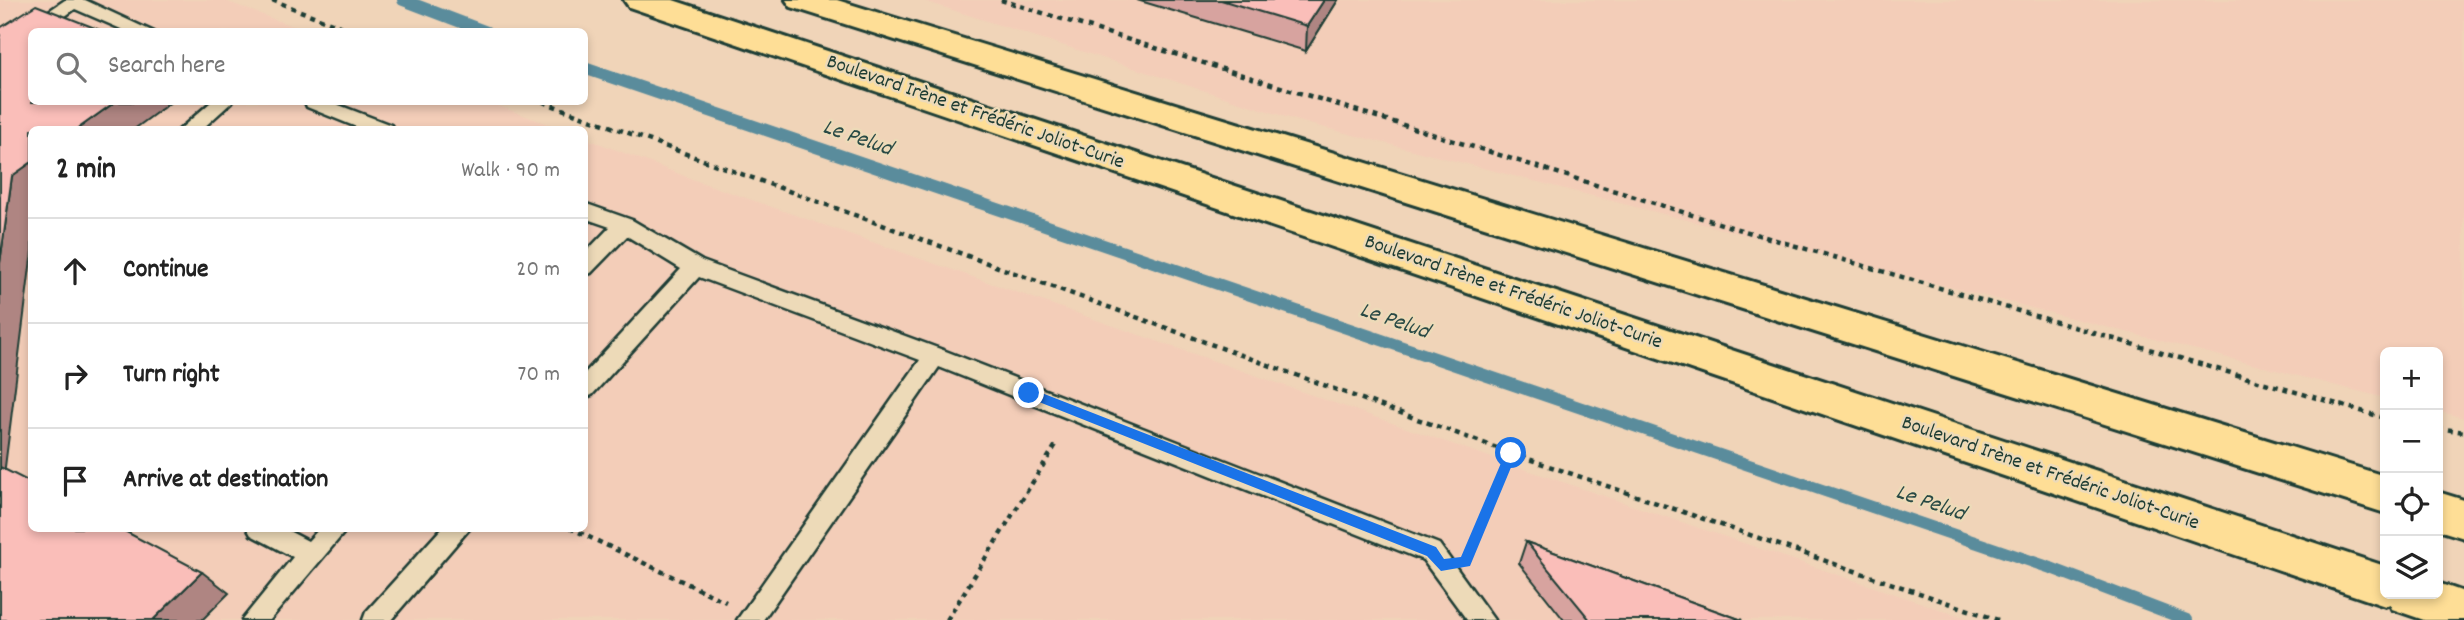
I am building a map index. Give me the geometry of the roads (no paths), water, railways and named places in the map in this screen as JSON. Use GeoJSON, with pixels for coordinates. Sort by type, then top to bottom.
{"type":"FeatureCollection","features":[{"type":"Feature","properties":{"kind":"main road","name":"Boulevard Irène et Frédéric Joliot-Curie"},"geometry":{"type":"LineString","coordinates":[[640,0],[2380,584]]}},
{"type":"Feature","properties":{"kind":"main road"},"geometry":{"type":"LineString","coordinates":[[802,0],[2380,493]]}},
{"type":"Feature","properties":{"kind":"main road"},"geometry":{"type":"LineString","coordinates":[[2443,513],[2464,519]]}},
{"type":"Feature","properties":{"kind":"main road"},"geometry":{"type":"LineString","coordinates":[[2424,599],[2464,612]]}},
{"type":"Feature","properties":{"kind":"lane"},"geometry":{"type":"LineString","coordinates":[[36,28],[74,2],[136,28]]}},
{"type":"Feature","properties":{"kind":"lane"},"geometry":{"type":"LineString","coordinates":[[0,52],[28,33]]}},
{"type":"Feature","properties":{"kind":"lane"},"geometry":{"type":"LineString","coordinates":[[193,126],[219,105]]}},
{"type":"Feature","properties":{"kind":"lane"},"geometry":{"type":"LineString","coordinates":[[322,105],[374,126]]}},
{"type":"Feature","properties":{"kind":"lane"},"geometry":{"type":"LineString","coordinates":[[588,211],[625,225],[695,267],[935,356],[1431,552],[1482,620]]}},
{"type":"Feature","properties":{"kind":"lane"},"geometry":{"type":"LineString","coordinates":[[588,263],[625,225]]}},
{"type":"Feature","properties":{"kind":"lane"},"geometry":{"type":"LineString","coordinates":[[588,385],[695,267]]}},
{"type":"Feature","properties":{"kind":"lane"},"geometry":{"type":"LineString","coordinates":[[751,617],[935,356]]}},
{"type":"Feature","properties":{"kind":"lane"},"geometry":{"type":"LineString","coordinates":[[267,532],[311,554]]}},
{"type":"Feature","properties":{"kind":"lane"},"geometry":{"type":"LineString","coordinates":[[254,620],[332,532]]}},
{"type":"Feature","properties":{"kind":"lane"},"geometry":{"type":"LineString","coordinates":[[375,620],[454,532]]}},
{"type":"Feature","properties":{"kind":"waterway","name":"Le Pelud"},"geometry":{"type":"LineString","coordinates":[[403,0],[476,28]]}},
{"type":"Feature","properties":{"kind":"waterway","name":"Le Pelud"},"geometry":{"type":"LineString","coordinates":[[588,69],[2051,568],[2187,620]]}}]}
